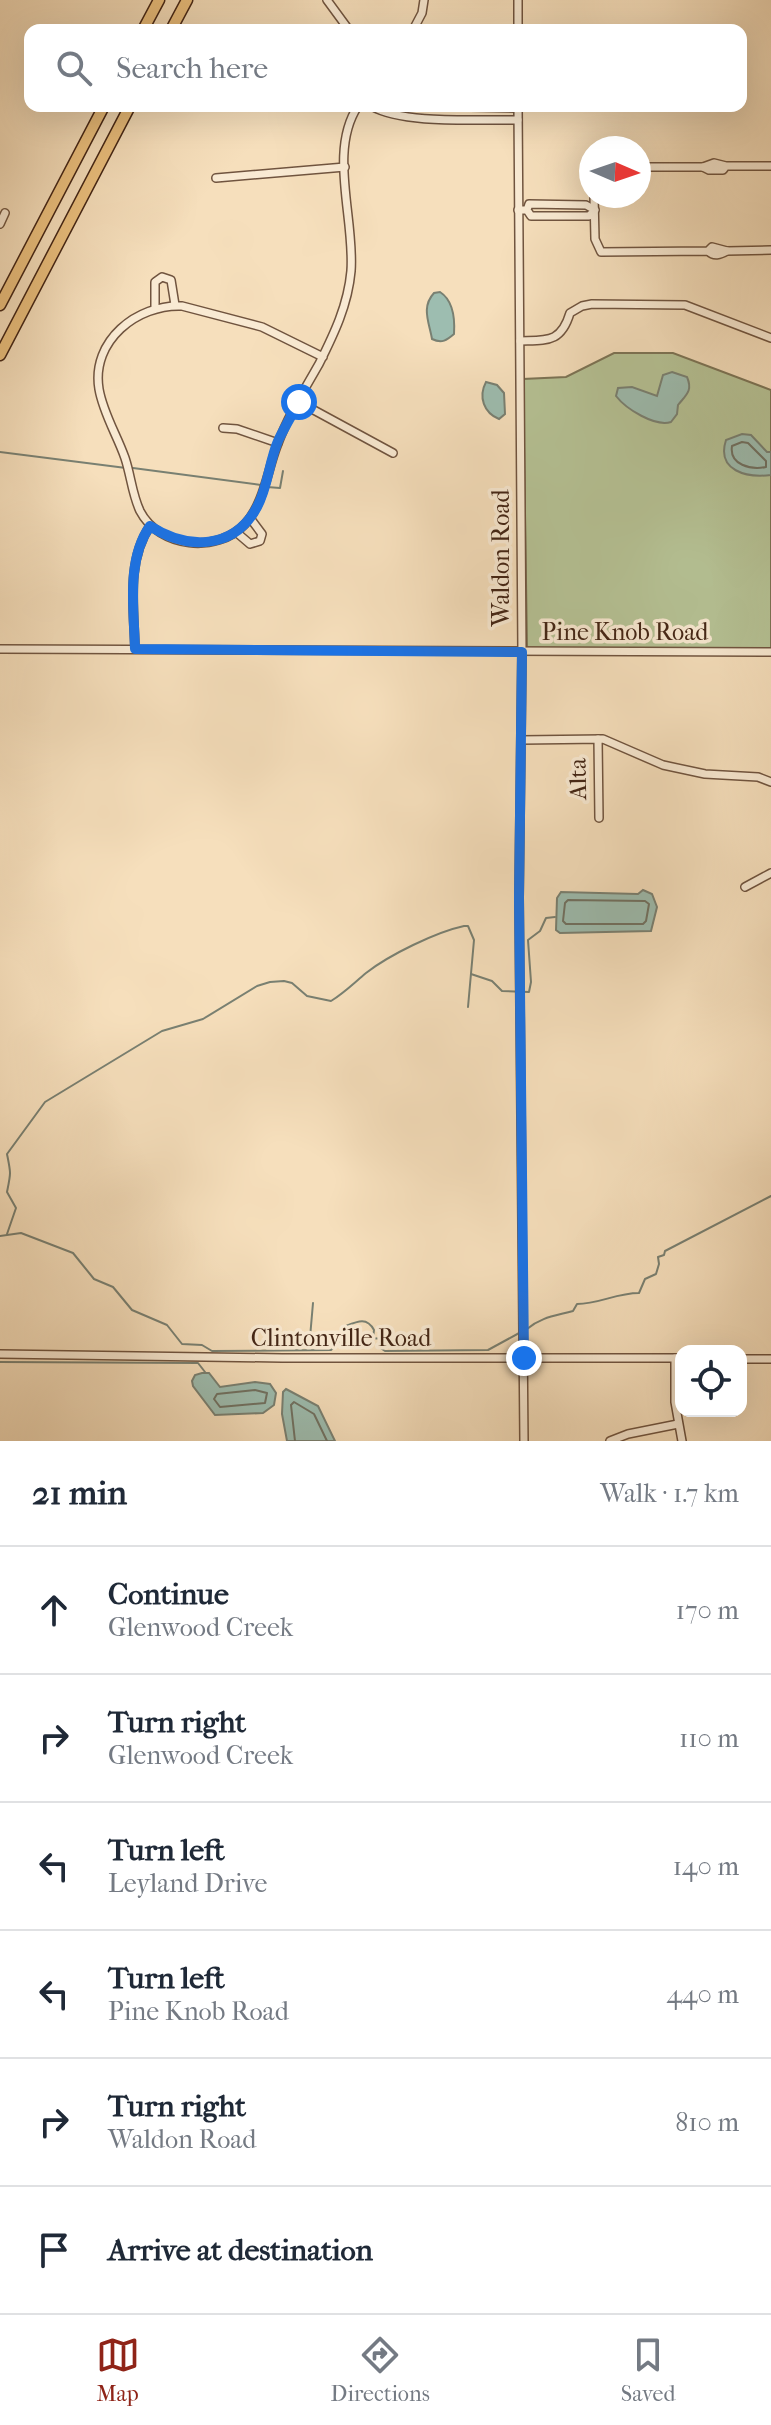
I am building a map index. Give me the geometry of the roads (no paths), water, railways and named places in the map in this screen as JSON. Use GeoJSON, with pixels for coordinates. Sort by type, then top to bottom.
{"type":"FeatureCollection","features":[{"type":"Feature","properties":{"kind":"highway"},"geometry":{"type":"LineString","coordinates":[[146,24],[159,0]]}},
{"type":"Feature","properties":{"kind":"highway"},"geometry":{"type":"LineString","coordinates":[[174,24],[187,0]]}},
{"type":"Feature","properties":{"kind":"highway"},"geometry":{"type":"LineString","coordinates":[[0,305],[101,112]]}},
{"type":"Feature","properties":{"kind":"highway"},"geometry":{"type":"LineString","coordinates":[[0,355],[127,112]]}},
{"type":"Feature","properties":{"kind":"street"},"geometry":{"type":"LineString","coordinates":[[327,0],[345,24]]}},
{"type":"Feature","properties":{"kind":"street"},"geometry":{"type":"LineString","coordinates":[[416,24],[424,0]]}},
{"type":"Feature","properties":{"kind":"street"},"geometry":{"type":"LineString","coordinates":[[518,0],[518,24]]}},
{"type":"Feature","properties":{"kind":"street"},"geometry":{"type":"LineString","coordinates":[[323,357],[262,327],[175,305],[155,308],[131,319],[117,332],[105,352],[99,387],[126,461],[135,499],[150,526],[174,539],[204,544],[236,532],[258,505],[278,443],[323,357],[347,298],[351,268],[345,167],[347,131],[355,112]]}},
{"type":"Feature","properties":{"kind":"street"},"geometry":{"type":"LineString","coordinates":[[382,112],[404,117],[518,120]]}},
{"type":"Feature","properties":{"kind":"street"},"geometry":{"type":"LineString","coordinates":[[447,112],[447,118]]}},
{"type":"Feature","properties":{"kind":"street","name":"Waldon Road"},"geometry":{"type":"LineString","coordinates":[[518,112],[522,652],[519,898],[524,1441]]}},
{"type":"Feature","properties":{"kind":"street"},"geometry":{"type":"LineString","coordinates":[[651,167],[703,167],[708,163],[771,166]]}},
{"type":"Feature","properties":{"kind":"street"},"geometry":{"type":"LineString","coordinates":[[216,178],[345,167]]}},
{"type":"Feature","properties":{"kind":"street"},"geometry":{"type":"LineString","coordinates":[[518,210],[527,210],[531,216],[589,216],[595,210]]}},
{"type":"Feature","properties":{"kind":"street"},"geometry":{"type":"LineString","coordinates":[[595,210],[595,239],[601,252],[708,251],[720,255],[727,251],[771,250]]}},
{"type":"Feature","properties":{"kind":"street"},"geometry":{"type":"LineString","coordinates":[[0,224],[5,213]]}},
{"type":"Feature","properties":{"kind":"street"},"geometry":{"type":"LineString","coordinates":[[155,308],[155,282],[162,277],[171,280],[175,305]]}},
{"type":"Feature","properties":{"kind":"street"},"geometry":{"type":"LineString","coordinates":[[520,341],[554,338],[565,329],[570,313],[592,304],[685,305],[771,338]]}},
{"type":"Feature","properties":{"kind":"street"},"geometry":{"type":"LineString","coordinates":[[299,402],[393,453]]}},
{"type":"Feature","properties":{"kind":"street"},"geometry":{"type":"LineString","coordinates":[[223,428],[237,429],[278,443]]}},
{"type":"Feature","properties":{"kind":"street"},"geometry":{"type":"LineString","coordinates":[[236,532],[250,544],[260,541],[262,534],[250,518]]}},
{"type":"Feature","properties":{"kind":"street"},"geometry":{"type":"LineString","coordinates":[[135,649],[135,559],[139,544],[150,526]]}},
{"type":"Feature","properties":{"kind":"street","name":"Pine Knob Road"},"geometry":{"type":"LineString","coordinates":[[0,649],[771,652]]}},
{"type":"Feature","properties":{"kind":"street"},"geometry":{"type":"LineString","coordinates":[[521,740],[598,739],[663,765],[705,774],[758,777],[771,782]]}},
{"type":"Feature","properties":{"kind":"street","name":"Alta"},"geometry":{"type":"LineString","coordinates":[[598,739],[599,818]]}},
{"type":"Feature","properties":{"kind":"street"},"geometry":{"type":"LineString","coordinates":[[745,887],[771,873]]}},
{"type":"Feature","properties":{"kind":"street","name":"Clintonville Road"},"geometry":{"type":"LineString","coordinates":[[0,1354],[675,1358]]}},
{"type":"Feature","properties":{"kind":"street"},"geometry":{"type":"LineString","coordinates":[[747,1359],[771,1359]]}},
{"type":"Feature","properties":{"kind":"street"},"geometry":{"type":"LineString","coordinates":[[677,1417],[682,1441]]}},
{"type":"Feature","properties":{"kind":"street"},"geometry":{"type":"LineString","coordinates":[[610,1441],[678,1424]]}},
{"type":"Feature","properties":{"kind":"water"},"geometry":{"type":"Polygon","coordinates":[[[440,292],[451,305],[454,322],[454,334],[442,341],[432,339],[427,315],[430,298],[440,292]]]}},
{"type":"Feature","properties":{"kind":"water"},"geometry":{"type":"Polygon","coordinates":[[[672,372],[687,377],[689,386],[671,422],[657,422],[641,416],[616,396],[618,388],[632,387],[657,396],[663,375],[672,372]]]}},
{"type":"Feature","properties":{"kind":"water"},"geometry":{"type":"Polygon","coordinates":[[[486,382],[497,385],[504,393],[505,414],[499,419],[484,404],[486,382]]]}},
{"type":"Feature","properties":{"kind":"water"},"geometry":{"type":"Polygon","coordinates":[[[742,434],[751,435],[767,452],[771,452],[771,475],[744,473],[725,459],[726,440],[742,434]]]}},
{"type":"Feature","properties":{"kind":"water"},"geometry":{"type":"Polygon","coordinates":[[[643,890],[652,894],[657,907],[651,931],[560,933],[556,930],[557,898],[561,892],[638,894],[643,890]]]}},
{"type":"Feature","properties":{"kind":"water"},"geometry":{"type":"Polygon","coordinates":[[[209,1373],[220,1387],[255,1382],[270,1384],[276,1393],[274,1405],[263,1413],[215,1415],[193,1386],[195,1375],[209,1373]]]}},
{"type":"Feature","properties":{"kind":"water"},"geometry":{"type":"Polygon","coordinates":[[[286,1389],[318,1406],[335,1441],[287,1441],[282,1414],[283,1392],[286,1389]]]}},
{"type":"Feature","properties":{"kind":"waterway"},"geometry":{"type":"LineString","coordinates":[[0,452],[126,468]]}},
{"type":"Feature","properties":{"kind":"waterway"},"geometry":{"type":"LineString","coordinates":[[133,468],[261,485]]}},
{"type":"Feature","properties":{"kind":"waterway"},"geometry":{"type":"LineString","coordinates":[[267,487],[280,488],[283,471]]}},
{"type":"Feature","properties":{"kind":"waterway"},"geometry":{"type":"LineString","coordinates":[[471,974],[492,981],[502,991],[529,992],[528,940],[540,931],[546,918],[555,917]]}},
{"type":"Feature","properties":{"kind":"waterway"},"geometry":{"type":"LineString","coordinates":[[7,1234],[16,1208],[7,1192],[10,1173],[7,1154],[45,1102],[162,1031],[203,1019],[257,986],[270,982],[292,983],[307,996],[331,1001],[387,959],[413,945],[464,926],[468,926],[474,940],[468,1007]]}},
{"type":"Feature","properties":{"kind":"waterway"},"geometry":{"type":"LineString","coordinates":[[527,1329],[543,1319],[573,1311],[577,1304],[639,1293],[645,1279],[656,1274],[658,1257],[665,1251],[771,1196]]}},
{"type":"Feature","properties":{"kind":"waterway"},"geometry":{"type":"LineString","coordinates":[[0,1236],[21,1233],[73,1253],[94,1279],[113,1287],[132,1310],[167,1325],[182,1344],[202,1345],[212,1351],[331,1350],[339,1343],[346,1326],[362,1321],[374,1330],[373,1338],[381,1339],[379,1347],[385,1351],[488,1350],[521,1332]]}},
{"type":"Feature","properties":{"kind":"waterway"},"geometry":{"type":"LineString","coordinates":[[309,1349],[313,1303]]}},
{"type":"Feature","properties":{"kind":"waterway"},"geometry":{"type":"LineString","coordinates":[[0,1362],[198,1363],[205,1372]]}}]}
